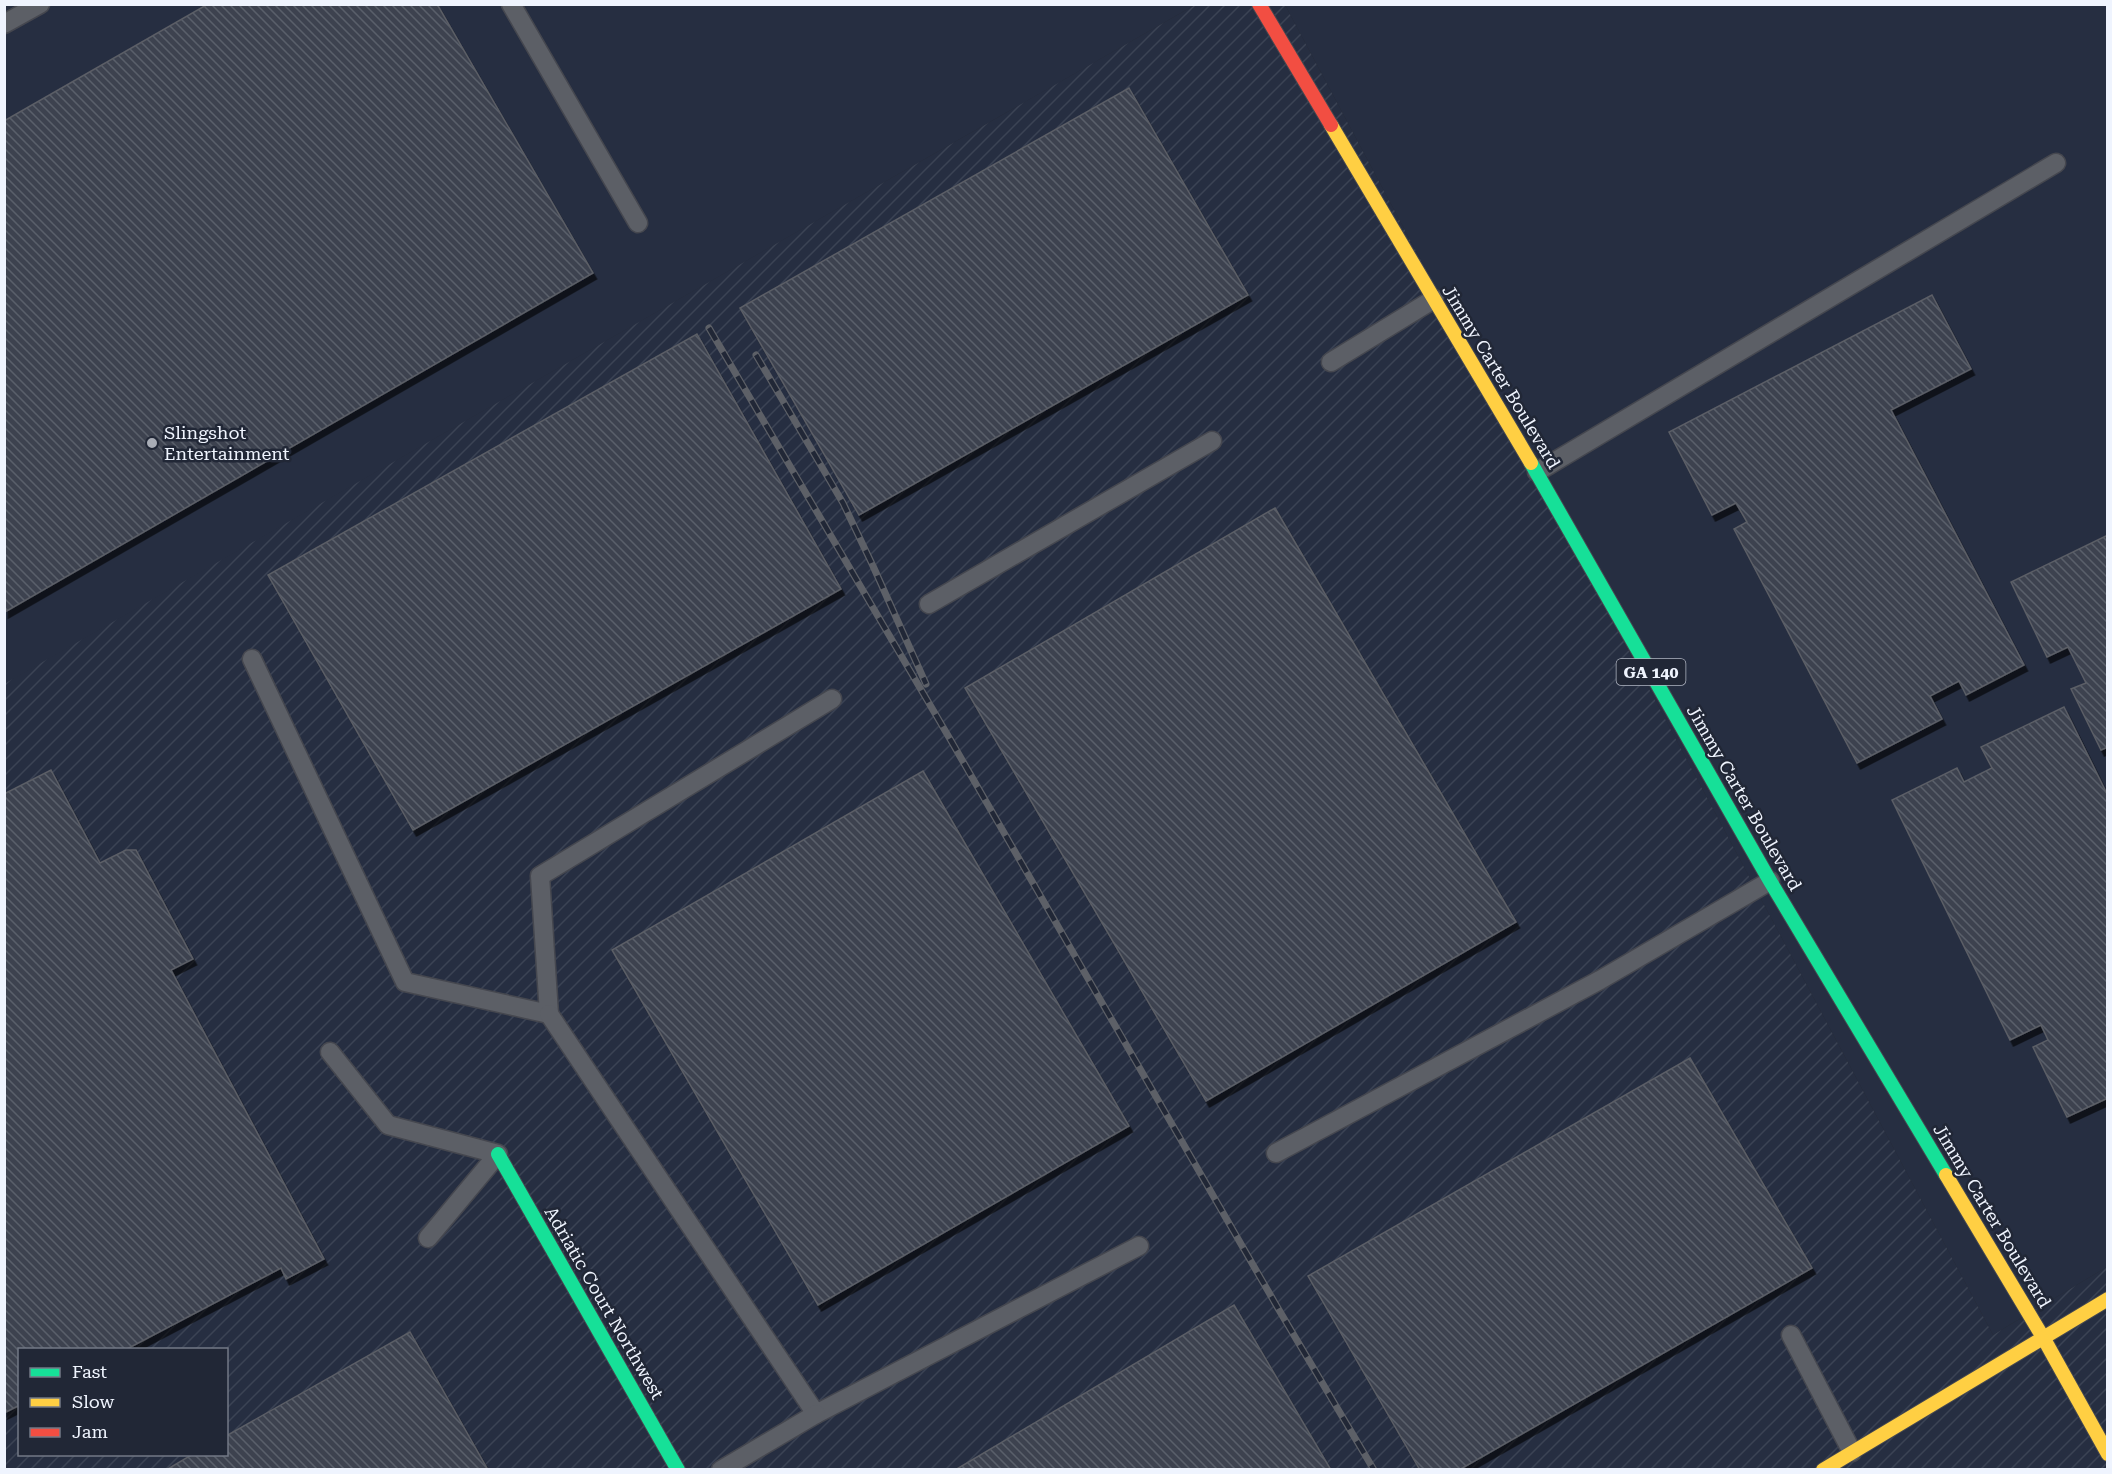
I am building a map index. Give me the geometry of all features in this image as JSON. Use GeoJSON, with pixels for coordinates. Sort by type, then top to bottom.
{"type":"FeatureCollection","features":[{"type":"Feature","properties":{"kind":"main road","name":"Jimmy Carter Boulevard"},"geometry":{"type":"LineString","coordinates":[[1259,4],[1537,472],[1770,881],[2044,1339],[2108,1454]]}},
{"type":"Feature","properties":{"kind":"main road","name":"Adriatic Court Northwest"},"geometry":{"type":"LineString","coordinates":[[498,1154],[678,1470]]}},
{"type":"Feature","properties":{"kind":"main road"},"geometry":{"type":"LineString","coordinates":[[1823,1470],[2108,1299]]}},
{"type":"Feature","properties":{"kind":"lane"},"geometry":{"type":"LineString","coordinates":[[4,24],[40,4]]}},
{"type":"Feature","properties":{"kind":"lane"},"geometry":{"type":"LineString","coordinates":[[511,4],[638,223]]}},
{"type":"Feature","properties":{"kind":"lane"},"geometry":{"type":"LineString","coordinates":[[1537,472],[2056,163]]}},
{"type":"Feature","properties":{"kind":"lane"},"geometry":{"type":"LineString","coordinates":[[1331,362],[1434,298]]}},
{"type":"Feature","properties":{"kind":"lane"},"geometry":{"type":"LineString","coordinates":[[929,604],[1212,441]]}},
{"type":"Feature","properties":{"kind":"lane"},"geometry":{"type":"LineString","coordinates":[[252,659],[405,982],[549,1014]]}},
{"type":"Feature","properties":{"kind":"lane"},"geometry":{"type":"LineString","coordinates":[[816,1414],[549,1014],[540,876],[832,699]]}},
{"type":"Feature","properties":{"kind":"lane"},"geometry":{"type":"LineString","coordinates":[[1276,1153],[1600,980],[1770,881]]}},
{"type":"Feature","properties":{"kind":"lane"},"geometry":{"type":"LineString","coordinates":[[330,1052],[388,1125],[498,1154],[428,1238]]}},
{"type":"Feature","properties":{"kind":"lane"},"geometry":{"type":"LineString","coordinates":[[721,1470],[816,1414],[1139,1246]]}},
{"type":"Feature","properties":{"kind":"lane"},"geometry":{"type":"LineString","coordinates":[[1791,1335],[1852,1452]]}},
{"type":"Feature","properties":{"kind":"shaded area"},"geometry":{"type":"Polygon","coordinates":[[[5,5],[1195,5],[5,684],[5,5]]]}},
{"type":"Feature","properties":{"kind":"shaded area"},"geometry":{"type":"Polygon","coordinates":[[[1195,5],[1285,5],[1993,1335],[2107,1267],[2107,1469],[5,1469],[4,684],[1195,5]]]}},
{"type":"Feature","properties":{"kind":"shaded area"},"geometry":{"type":"Polygon","coordinates":[[[1285,5],[2107,5],[2107,1267],[1993,1335],[1285,5]]]}},
{"type":"Feature","properties":{"kind":"building","name":"Slingshot Entertainment"},"geometry":{"type":"Polygon","coordinates":[[[208,4],[437,4],[593,273],[5,612],[4,121],[208,4]]]}},
{"type":"Feature","properties":{"kind":"building"},"geometry":{"type":"Polygon","coordinates":[[[1129,88],[1248,295],[859,515],[740,308],[1129,88]]]}},
{"type":"Feature","properties":{"kind":"building"},"geometry":{"type":"Polygon","coordinates":[[[1932,295],[1971,369],[1891,410],[2024,665],[1966,695],[1959,681],[1930,696],[1942,719],[1857,763],[1734,529],[1747,522],[1736,503],[1712,515],[1669,432],[1932,295]]]}},
{"type":"Feature","properties":{"kind":"building"},"geometry":{"type":"Polygon","coordinates":[[[697,334],[841,589],[413,830],[268,575],[697,334]]]}},
{"type":"Feature","properties":{"kind":"building"},"geometry":{"type":"Polygon","coordinates":[[[1275,508],[1516,922],[1206,1101],[965,688],[1275,508]]]}},
{"type":"Feature","properties":{"kind":"building"},"geometry":{"type":"Polygon","coordinates":[[[2108,535],[2108,747],[2101,750],[2071,689],[2086,683],[2068,647],[2047,657],[2011,582],[2108,535]]]}},
{"type":"Feature","properties":{"kind":"building"},"geometry":{"type":"Polygon","coordinates":[[[2064,707],[2108,796],[2108,1098],[2067,1117],[2033,1047],[2048,1040],[2041,1025],[2010,1040],[1892,800],[1957,768],[1964,782],[1992,768],[1981,747],[2064,707]]]}},
{"type":"Feature","properties":{"kind":"building"},"geometry":{"type":"Polygon","coordinates":[[[51,770],[100,863],[126,850],[136,850],[193,959],[171,970],[324,1259],[286,1279],[281,1268],[129,1348],[18,1348],[18,1406],[4,1413],[4,794],[51,770]]]}},
{"type":"Feature","properties":{"kind":"building"},"geometry":{"type":"Polygon","coordinates":[[[923,771],[1129,1126],[818,1305],[612,950],[923,771]]]}},
{"type":"Feature","properties":{"kind":"building"},"geometry":{"type":"Polygon","coordinates":[[[1690,1058],[1812,1268],[1459,1470],[1420,1470],[1308,1276],[1690,1058]]]}},
{"type":"Feature","properties":{"kind":"building"},"geometry":{"type":"Polygon","coordinates":[[[1234,1305],[1331,1470],[955,1470],[1234,1305]]]}},
{"type":"Feature","properties":{"kind":"building"},"geometry":{"type":"Polygon","coordinates":[[[410,1332],[488,1470],[166,1470],[190,1456],[228,1456],[228,1435],[410,1332]]]}},
{"type":"Feature","properties":{"kind":"railway"},"geometry":{"type":"LineString","coordinates":[[709,328],[1374,1470]]}},
{"type":"Feature","properties":{"kind":"railway"},"geometry":{"type":"LineString","coordinates":[[756,355],[843,503],[926,684]]}},
{"type":"Feature","properties":{"kind":"traffic: fast"},"geometry":{"type":"LineString","coordinates":[[1531,463],[1770,881],[1946,1175]]}},
{"type":"Feature","properties":{"kind":"traffic: fast"},"geometry":{"type":"LineString","coordinates":[[498,1154],[678,1470]]}},
{"type":"Feature","properties":{"kind":"traffic: slow"},"geometry":{"type":"LineString","coordinates":[[1331,125],[1531,463]]}},
{"type":"Feature","properties":{"kind":"traffic: slow"},"geometry":{"type":"LineString","coordinates":[[1946,1175],[2044,1339],[2108,1454]]}},
{"type":"Feature","properties":{"kind":"traffic: slow"},"geometry":{"type":"LineString","coordinates":[[1823,1470],[2108,1299]]}},
{"type":"Feature","properties":{"kind":"traffic: jam"},"geometry":{"type":"LineString","coordinates":[[1259,4],[1331,125]]}},
{"type":"Feature","properties":{"kind":"place","name":"Slingshot Entertainment"},"geometry":{"type":"Point","coordinates":[152,443]}}]}
